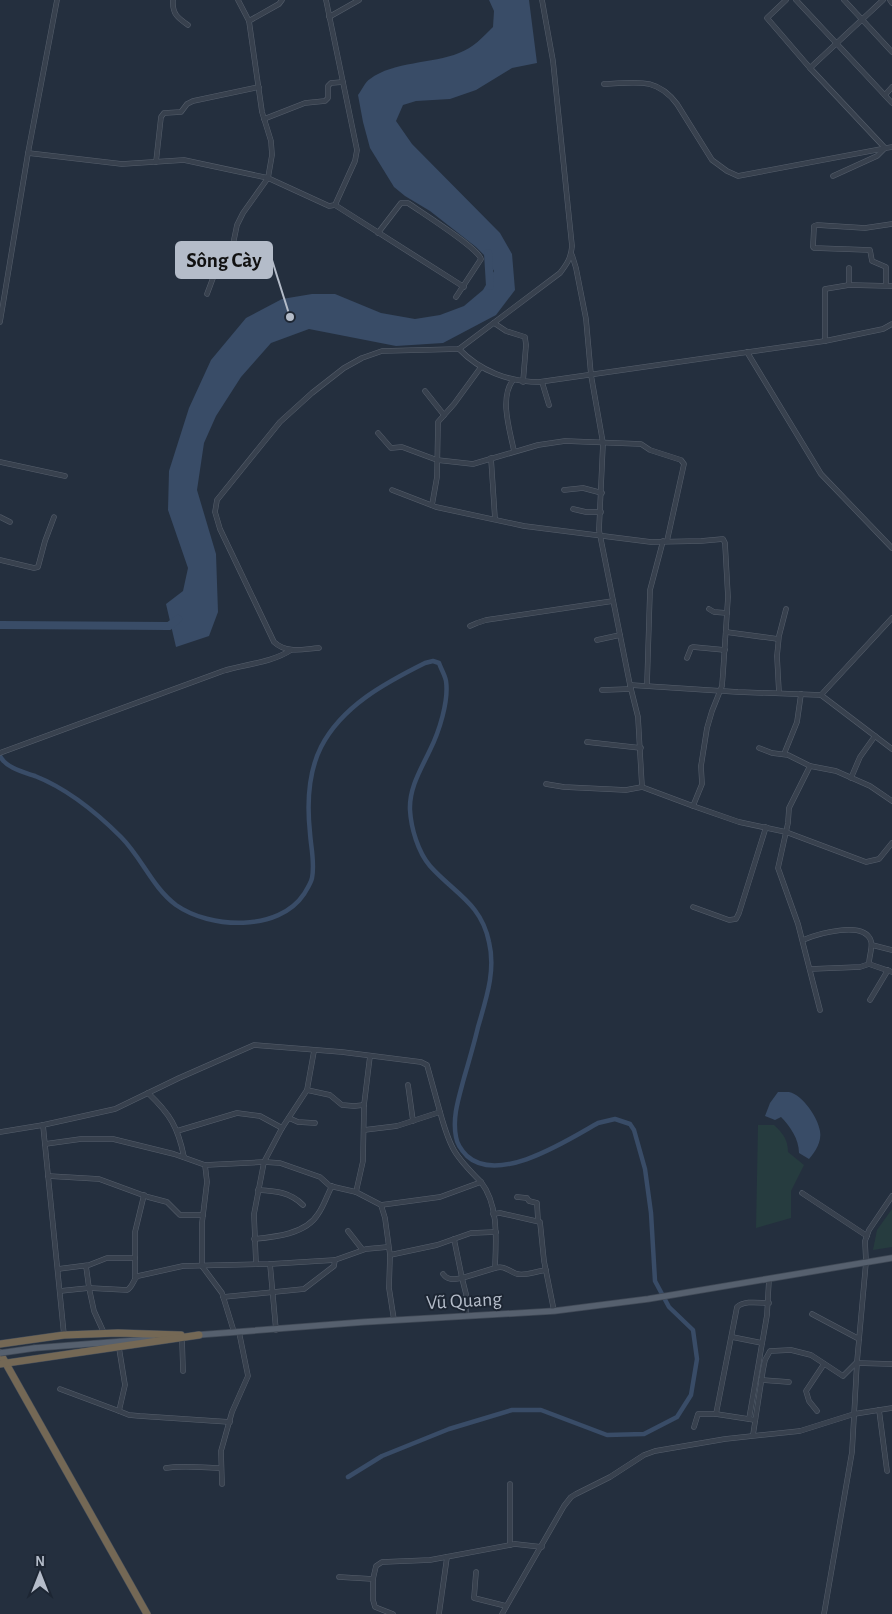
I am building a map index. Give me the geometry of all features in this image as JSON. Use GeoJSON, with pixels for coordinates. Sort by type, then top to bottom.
{"type":"FeatureCollection","features":[{"type":"Feature","properties":{"kind":"highway"},"geometry":{"type":"LineString","coordinates":[[0,1344],[64,1335],[104,1333],[199,1335]]}},
{"type":"Feature","properties":{"kind":"highway"},"geometry":{"type":"LineString","coordinates":[[3,1364],[199,1335]]}},
{"type":"Feature","properties":{"kind":"highway"},"geometry":{"type":"LineString","coordinates":[[0,1353],[3,1364],[147,1614]]}},
{"type":"Feature","properties":{"kind":"main road","name":"Vũ Quang"},"geometry":{"type":"LineString","coordinates":[[0,1353],[35,1348],[394,1320],[554,1311],[675,1295],[892,1258]]}},
{"type":"Feature","properties":{"kind":"street"},"geometry":{"type":"LineString","coordinates":[[0,322],[28,152],[57,0]]}},
{"type":"Feature","properties":{"kind":"street"},"geometry":{"type":"LineString","coordinates":[[173,0],[174,14],[188,25]]}},
{"type":"Feature","properties":{"kind":"street"},"geometry":{"type":"LineString","coordinates":[[207,294],[219,262],[230,256],[235,230],[243,213],[268,178],[272,149],[264,119],[249,21],[238,0]]}},
{"type":"Feature","properties":{"kind":"street"},"geometry":{"type":"LineString","coordinates":[[249,21],[279,4],[282,0]]}},
{"type":"Feature","properties":{"kind":"street"},"geometry":{"type":"LineString","coordinates":[[326,0],[357,150],[355,162],[335,205]]}},
{"type":"Feature","properties":{"kind":"street"},"geometry":{"type":"LineString","coordinates":[[329,17],[358,0]]}},
{"type":"Feature","properties":{"kind":"street"},"geometry":{"type":"LineString","coordinates":[[542,0],[553,60],[572,255],[586,319],[591,375],[603,443],[600,530],[630,687],[638,717],[642,787]]}},
{"type":"Feature","properties":{"kind":"street"},"geometry":{"type":"LineString","coordinates":[[786,0],[766,18],[885,148]]}},
{"type":"Feature","properties":{"kind":"street"},"geometry":{"type":"LineString","coordinates":[[796,0],[892,103]]}},
{"type":"Feature","properties":{"kind":"street"},"geometry":{"type":"LineString","coordinates":[[844,0],[892,52]]}},
{"type":"Feature","properties":{"kind":"street"},"geometry":{"type":"LineString","coordinates":[[810,68],[883,0]]}},
{"type":"Feature","properties":{"kind":"street"},"geometry":{"type":"LineString","coordinates":[[264,119],[305,103],[325,101],[328,98],[328,86],[343,82]]}},
{"type":"Feature","properties":{"kind":"street"},"geometry":{"type":"LineString","coordinates":[[604,84],[647,83],[662,89],[677,104],[712,160],[727,171],[738,176],[892,147]]}},
{"type":"Feature","properties":{"kind":"street"},"geometry":{"type":"LineString","coordinates":[[156,162],[161,117],[164,113],[180,112],[187,104],[193,101],[259,87]]}},
{"type":"Feature","properties":{"kind":"street"},"geometry":{"type":"LineString","coordinates":[[885,95],[892,87]]}},
{"type":"Feature","properties":{"kind":"street"},"geometry":{"type":"LineString","coordinates":[[833,176],[876,156],[885,148]]}},
{"type":"Feature","properties":{"kind":"street"},"geometry":{"type":"LineString","coordinates":[[28,152],[122,164],[184,160],[268,178],[329,206],[335,205],[464,286]]}},
{"type":"Feature","properties":{"kind":"street"},"geometry":{"type":"LineString","coordinates":[[378,233],[401,203],[408,203],[469,245],[481,256],[481,259],[456,297]]}},
{"type":"Feature","properties":{"kind":"street"},"geometry":{"type":"LineString","coordinates":[[886,286],[886,268],[872,262],[870,250],[814,248],[814,226],[865,228],[892,224]]}},
{"type":"Feature","properties":{"kind":"street"},"geometry":{"type":"LineString","coordinates":[[319,648],[292,650],[278,646],[272,638],[220,530],[215,512],[217,500],[280,422],[306,398],[344,368],[362,358],[382,351],[460,349],[560,273],[572,255]]}},
{"type":"Feature","properties":{"kind":"street"},"geometry":{"type":"LineString","coordinates":[[849,268],[849,285]]}},
{"type":"Feature","properties":{"kind":"street"},"geometry":{"type":"LineString","coordinates":[[825,341],[825,289],[849,285],[892,286]]}},
{"type":"Feature","properties":{"kind":"street"},"geometry":{"type":"LineString","coordinates":[[494,323],[506,331],[525,337],[523,382]]}},
{"type":"Feature","properties":{"kind":"street"},"geometry":{"type":"LineString","coordinates":[[460,349],[480,367],[513,380],[542,382],[825,341],[883,329],[892,324]]}},
{"type":"Feature","properties":{"kind":"street"},"geometry":{"type":"LineString","coordinates":[[747,352],[821,474],[892,548]]}},
{"type":"Feature","properties":{"kind":"street"},"geometry":{"type":"LineString","coordinates":[[432,506],[437,481],[438,424],[480,367]]}},
{"type":"Feature","properties":{"kind":"street"},"geometry":{"type":"LineString","coordinates":[[513,380],[508,390],[507,413],[508,428],[514,451]]}},
{"type":"Feature","properties":{"kind":"street"},"geometry":{"type":"LineString","coordinates":[[542,382],[549,405]]}},
{"type":"Feature","properties":{"kind":"street"},"geometry":{"type":"LineString","coordinates":[[425,391],[444,415]]}},
{"type":"Feature","properties":{"kind":"street"},"geometry":{"type":"LineString","coordinates":[[378,433],[392,448],[402,447],[437,460],[473,464],[514,451],[565,441],[638,443],[650,450],[683,461],[684,467],[650,590],[647,685]]}},
{"type":"Feature","properties":{"kind":"street"},"geometry":{"type":"LineString","coordinates":[[491,458],[495,519]]}},
{"type":"Feature","properties":{"kind":"street"},"geometry":{"type":"LineString","coordinates":[[0,462],[64,476]]}},
{"type":"Feature","properties":{"kind":"street"},"geometry":{"type":"LineString","coordinates":[[564,490],[583,488],[602,493]]}},
{"type":"Feature","properties":{"kind":"street"},"geometry":{"type":"LineString","coordinates":[[392,490],[432,506],[524,526],[651,542],[723,539],[728,581],[725,650],[720,691],[712,711],[701,766],[702,784],[693,806]]}},
{"type":"Feature","properties":{"kind":"street"},"geometry":{"type":"LineString","coordinates":[[573,509],[586,512],[600,512]]}},
{"type":"Feature","properties":{"kind":"street"},"geometry":{"type":"LineString","coordinates":[[0,517],[10,522]]}},
{"type":"Feature","properties":{"kind":"street"},"geometry":{"type":"LineString","coordinates":[[0,560],[34,568],[38,566],[44,541],[54,518]]}},
{"type":"Feature","properties":{"kind":"street"},"geometry":{"type":"LineString","coordinates":[[470,626],[486,620],[614,600]]}},
{"type":"Feature","properties":{"kind":"street"},"geometry":{"type":"LineString","coordinates":[[709,609],[714,612],[727,614]]}},
{"type":"Feature","properties":{"kind":"street"},"geometry":{"type":"LineString","coordinates":[[778,693],[776,662],[778,640],[786,609]]}},
{"type":"Feature","properties":{"kind":"street"},"geometry":{"type":"LineString","coordinates":[[822,695],[892,618]]}},
{"type":"Feature","properties":{"kind":"street"},"geometry":{"type":"LineString","coordinates":[[726,632],[778,640]]}},
{"type":"Feature","properties":{"kind":"street"},"geometry":{"type":"LineString","coordinates":[[597,640],[620,636]]}},
{"type":"Feature","properties":{"kind":"street"},"geometry":{"type":"LineString","coordinates":[[687,658],[693,647],[725,650]]}},
{"type":"Feature","properties":{"kind":"street"},"geometry":{"type":"LineString","coordinates":[[0,753],[223,671],[280,657],[292,650]]}},
{"type":"Feature","properties":{"kind":"street"},"geometry":{"type":"LineString","coordinates":[[602,690],[647,685],[720,691],[822,695],[892,749]]}},
{"type":"Feature","properties":{"kind":"street"},"geometry":{"type":"LineString","coordinates":[[784,754],[796,726],[801,694]]}},
{"type":"Feature","properties":{"kind":"street"},"geometry":{"type":"LineString","coordinates":[[850,778],[860,757],[876,736]]}},
{"type":"Feature","properties":{"kind":"street"},"geometry":{"type":"LineString","coordinates":[[587,742],[641,748]]}},
{"type":"Feature","properties":{"kind":"street"},"geometry":{"type":"LineString","coordinates":[[759,748],[772,753],[784,754],[810,766],[828,768],[870,786],[891,798]]}},
{"type":"Feature","properties":{"kind":"street"},"geometry":{"type":"LineString","coordinates":[[810,766],[790,806],[778,870],[797,920],[820,1010]]}},
{"type":"Feature","properties":{"kind":"street"},"geometry":{"type":"LineString","coordinates":[[546,784],[564,787],[626,790],[642,787],[739,822],[786,832],[866,862],[879,859],[892,843]]}},
{"type":"Feature","properties":{"kind":"street"},"geometry":{"type":"LineString","coordinates":[[693,907],[729,920],[736,919],[766,827]]}},
{"type":"Feature","properties":{"kind":"street"},"geometry":{"type":"LineString","coordinates":[[803,940],[841,930],[854,928],[860,930],[870,937],[872,946],[870,964]]}},
{"type":"Feature","properties":{"kind":"street"},"geometry":{"type":"LineString","coordinates":[[872,946],[892,950]]}},
{"type":"Feature","properties":{"kind":"street"},"geometry":{"type":"LineString","coordinates":[[810,969],[860,967],[870,964],[890,971],[870,1000]]}},
{"type":"Feature","properties":{"kind":"street"},"geometry":{"type":"LineString","coordinates":[[0,1132],[106,1112],[252,1046],[421,1062],[427,1065],[449,1144],[454,1154],[489,1192],[496,1232],[495,1268]]}},
{"type":"Feature","properties":{"kind":"street"},"geometry":{"type":"LineString","coordinates":[[256,1264],[254,1214],[264,1162],[282,1128],[307,1090],[314,1051]]}},
{"type":"Feature","properties":{"kind":"street"},"geometry":{"type":"LineString","coordinates":[[356,1192],[363,1166],[364,1106],[370,1056]]}},
{"type":"Feature","properties":{"kind":"street"},"geometry":{"type":"LineString","coordinates":[[408,1085],[413,1122]]}},
{"type":"Feature","properties":{"kind":"street"},"geometry":{"type":"LineString","coordinates":[[307,1090],[330,1095],[342,1105],[364,1106]]}},
{"type":"Feature","properties":{"kind":"street"},"geometry":{"type":"LineString","coordinates":[[148,1093],[164,1109],[177,1131],[184,1157]]}},
{"type":"Feature","properties":{"kind":"street"},"geometry":{"type":"LineString","coordinates":[[364,1130],[392,1127],[440,1112]]}},
{"type":"Feature","properties":{"kind":"street"},"geometry":{"type":"LineString","coordinates":[[177,1131],[237,1113],[260,1116],[282,1128]]}},
{"type":"Feature","properties":{"kind":"street"},"geometry":{"type":"LineString","coordinates":[[289,1118],[298,1122],[316,1124]]}},
{"type":"Feature","properties":{"kind":"street"},"geometry":{"type":"LineString","coordinates":[[43,1125],[64,1335]]}},
{"type":"Feature","properties":{"kind":"street"},"geometry":{"type":"LineString","coordinates":[[45,1144],[105,1138],[184,1157],[205,1165],[264,1162],[285,1164],[320,1177],[332,1186],[356,1192],[381,1205],[440,1197],[481,1182]]}},
{"type":"Feature","properties":{"kind":"street"},"geometry":{"type":"LineString","coordinates":[[205,1165],[207,1182],[203,1215],[202,1266],[222,1293],[236,1332],[248,1376],[236,1403],[221,1451],[222,1484]]}},
{"type":"Feature","properties":{"kind":"street"},"geometry":{"type":"LineString","coordinates":[[48,1176],[99,1178],[167,1202],[180,1215],[203,1215]]}},
{"type":"Feature","properties":{"kind":"street"},"geometry":{"type":"LineString","coordinates":[[254,1239],[282,1236],[308,1225],[318,1216],[332,1186]]}},
{"type":"Feature","properties":{"kind":"street"},"geometry":{"type":"LineString","coordinates":[[258,1190],[286,1193],[293,1196],[303,1205]]}},
{"type":"Feature","properties":{"kind":"street"},"geometry":{"type":"LineString","coordinates":[[802,1193],[867,1236]]}},
{"type":"Feature","properties":{"kind":"street"},"geometry":{"type":"LineString","coordinates":[[60,1291],[89,1288],[127,1290],[130,1288],[135,1278],[135,1232],[144,1195]]}},
{"type":"Feature","properties":{"kind":"street"},"geometry":{"type":"LineString","coordinates":[[824,1614],[850,1464],[867,1236],[892,1196]]}},
{"type":"Feature","properties":{"kind":"street"},"geometry":{"type":"LineString","coordinates":[[517,1197],[527,1198],[529,1202],[537,1203],[538,1221],[541,1224],[546,1270],[554,1311]]}},
{"type":"Feature","properties":{"kind":"street"},"geometry":{"type":"LineString","coordinates":[[381,1205],[385,1218],[390,1255],[389,1288],[394,1320]]}},
{"type":"Feature","properties":{"kind":"street"},"geometry":{"type":"LineString","coordinates":[[493,1214],[538,1221]]}},
{"type":"Feature","properties":{"kind":"street"},"geometry":{"type":"LineString","coordinates":[[348,1231],[362,1249]]}},
{"type":"Feature","properties":{"kind":"street"},"geometry":{"type":"LineString","coordinates":[[390,1255],[437,1245],[471,1232],[496,1232]]}},
{"type":"Feature","properties":{"kind":"street"},"geometry":{"type":"LineString","coordinates":[[454,1239],[466,1294],[466,1316]]}},
{"type":"Feature","properties":{"kind":"street"},"geometry":{"type":"LineString","coordinates":[[135,1278],[176,1268],[335,1260],[362,1249],[388,1247]]}},
{"type":"Feature","properties":{"kind":"street"},"geometry":{"type":"LineString","coordinates":[[58,1269],[86,1266],[107,1258],[135,1258]]}},
{"type":"Feature","properties":{"kind":"street"},"geometry":{"type":"LineString","coordinates":[[223,1297],[304,1289],[334,1266],[335,1260]]}},
{"type":"Feature","properties":{"kind":"street"},"geometry":{"type":"LineString","coordinates":[[270,1264],[276,1330]]}},
{"type":"Feature","properties":{"kind":"street"},"geometry":{"type":"LineString","coordinates":[[86,1266],[94,1312],[104,1333]]}},
{"type":"Feature","properties":{"kind":"street"},"geometry":{"type":"LineString","coordinates":[[443,1274],[449,1279],[462,1278],[495,1268],[505,1267],[518,1274],[546,1270]]}},
{"type":"Feature","properties":{"kind":"street"},"geometry":{"type":"LineString","coordinates":[[749,1419],[768,1303],[769,1279]]}},
{"type":"Feature","properties":{"kind":"street"},"geometry":{"type":"LineString","coordinates":[[716,1414],[739,1305],[745,1303],[768,1303]]}},
{"type":"Feature","properties":{"kind":"street"},"geometry":{"type":"LineString","coordinates":[[812,1314],[859,1338]]}},
{"type":"Feature","properties":{"kind":"street"},"geometry":{"type":"LineString","coordinates":[[732,1337],[762,1343]]}},
{"type":"Feature","properties":{"kind":"street"},"geometry":{"type":"LineString","coordinates":[[182,1338],[183,1371]]}},
{"type":"Feature","properties":{"kind":"street"},"geometry":{"type":"LineString","coordinates":[[119,1348],[125,1385],[119,1411]]}},
{"type":"Feature","properties":{"kind":"street"},"geometry":{"type":"LineString","coordinates":[[753,1436],[765,1360],[770,1351],[804,1352],[814,1356],[843,1376],[857,1362],[892,1364]]}},
{"type":"Feature","properties":{"kind":"street"},"geometry":{"type":"LineString","coordinates":[[818,1411],[809,1401],[806,1391],[824,1364]]}},
{"type":"Feature","properties":{"kind":"street"},"geometry":{"type":"LineString","coordinates":[[762,1380],[789,1382]]}},
{"type":"Feature","properties":{"kind":"street"},"geometry":{"type":"LineString","coordinates":[[60,1389],[128,1415],[230,1422]]}},
{"type":"Feature","properties":{"kind":"street"},"geometry":{"type":"LineString","coordinates":[[502,1614],[571,1497],[610,1477],[644,1455],[655,1451],[806,1430],[854,1414],[892,1408]]}},
{"type":"Feature","properties":{"kind":"street"},"geometry":{"type":"LineString","coordinates":[[879,1410],[887,1471]]}},
{"type":"Feature","properties":{"kind":"street"},"geometry":{"type":"LineString","coordinates":[[694,1427],[698,1414],[716,1414],[755,1420]]}},
{"type":"Feature","properties":{"kind":"street"},"geometry":{"type":"LineString","coordinates":[[166,1468],[189,1465],[221,1468]]}},
{"type":"Feature","properties":{"kind":"street"},"geometry":{"type":"LineString","coordinates":[[510,1484],[510,1545]]}},
{"type":"Feature","properties":{"kind":"street"},"geometry":{"type":"LineString","coordinates":[[375,1614],[373,1600],[374,1579],[376,1566],[382,1562],[447,1557],[510,1545],[542,1546]]}},
{"type":"Feature","properties":{"kind":"street"},"geometry":{"type":"LineString","coordinates":[[439,1614],[447,1557]]}},
{"type":"Feature","properties":{"kind":"street"},"geometry":{"type":"LineString","coordinates":[[476,1572],[474,1598],[506,1606]]}},
{"type":"Feature","properties":{"kind":"street"},"geometry":{"type":"LineString","coordinates":[[340,1577],[374,1579]]}},
{"type":"Feature","properties":{"kind":"street"},"geometry":{"type":"LineString","coordinates":[[375,1607],[394,1614]]}},
{"type":"Feature","properties":{"kind":"green space"},"geometry":{"type":"Polygon","coordinates":[[[758,1125],[774,1125],[784,1137],[788,1152],[804,1165],[791,1191],[791,1218],[756,1228],[758,1125]]]}},
{"type":"Feature","properties":{"kind":"green space"},"geometry":{"type":"Polygon","coordinates":[[[892,1209],[892,1247],[873,1250],[877,1230],[892,1209]]]}},
{"type":"Feature","properties":{"kind":"water"},"geometry":{"type":"Polygon","coordinates":[[[489,0],[529,0],[537,63],[512,68],[476,90],[450,99],[416,101],[403,105],[396,121],[412,144],[500,233],[512,254],[515,290],[496,315],[443,343],[396,346],[309,329],[271,343],[241,377],[216,416],[204,443],[197,490],[216,554],[218,612],[209,636],[176,647],[166,604],[183,591],[188,568],[168,510],[169,471],[189,408],[211,360],[246,318],[282,299],[312,294],[335,294],[381,313],[415,319],[440,315],[464,306],[483,290],[494,271],[484,255],[476,247],[430,211],[394,187],[370,148],[358,95],[368,80],[380,73],[402,66],[448,57],[464,51],[473,45],[493,27],[494,11],[489,0]]]}},
{"type":"Feature","properties":{"kind":"water"},"geometry":{"type":"Polygon","coordinates":[[[778,1092],[789,1092],[804,1102],[819,1126],[819,1143],[809,1159],[799,1153],[793,1133],[781,1117],[775,1120],[765,1116],[770,1103],[778,1092]]]}},
{"type":"Feature","properties":{"kind":"waterway"},"geometry":{"type":"LineString","coordinates":[[488,253],[490,286]]}},
{"type":"Feature","properties":{"kind":"waterway"},"geometry":{"type":"LineString","coordinates":[[0,625],[169,626],[178,619]]}},
{"type":"Feature","properties":{"kind":"waterway"},"geometry":{"type":"LineString","coordinates":[[0,756],[11,767],[47,781],[92,811],[121,837],[160,890],[176,905],[190,913],[207,919],[243,923],[261,921],[278,915],[293,906],[309,886],[313,872],[309,822],[311,778],[321,747],[330,732],[340,719],[380,688],[425,663],[433,661],[439,663],[446,681],[445,707],[437,734],[411,794],[410,810],[412,824],[416,840],[430,866],[466,900],[480,917],[491,953],[491,974],[487,995],[457,1107],[455,1122],[457,1142],[467,1156],[481,1164],[497,1165],[515,1163],[533,1157],[552,1149],[598,1123],[615,1119],[630,1124],[634,1130],[645,1169],[651,1213],[655,1281],[669,1307],[693,1330],[697,1359],[691,1395],[677,1417],[644,1434],[607,1435],[541,1410],[512,1410],[449,1429],[382,1456],[348,1477]]}},
{"type":"Feature","properties":{"kind":"place","name":"Sông Cày"},"geometry":{"type":"Point","coordinates":[290,317]}}]}
